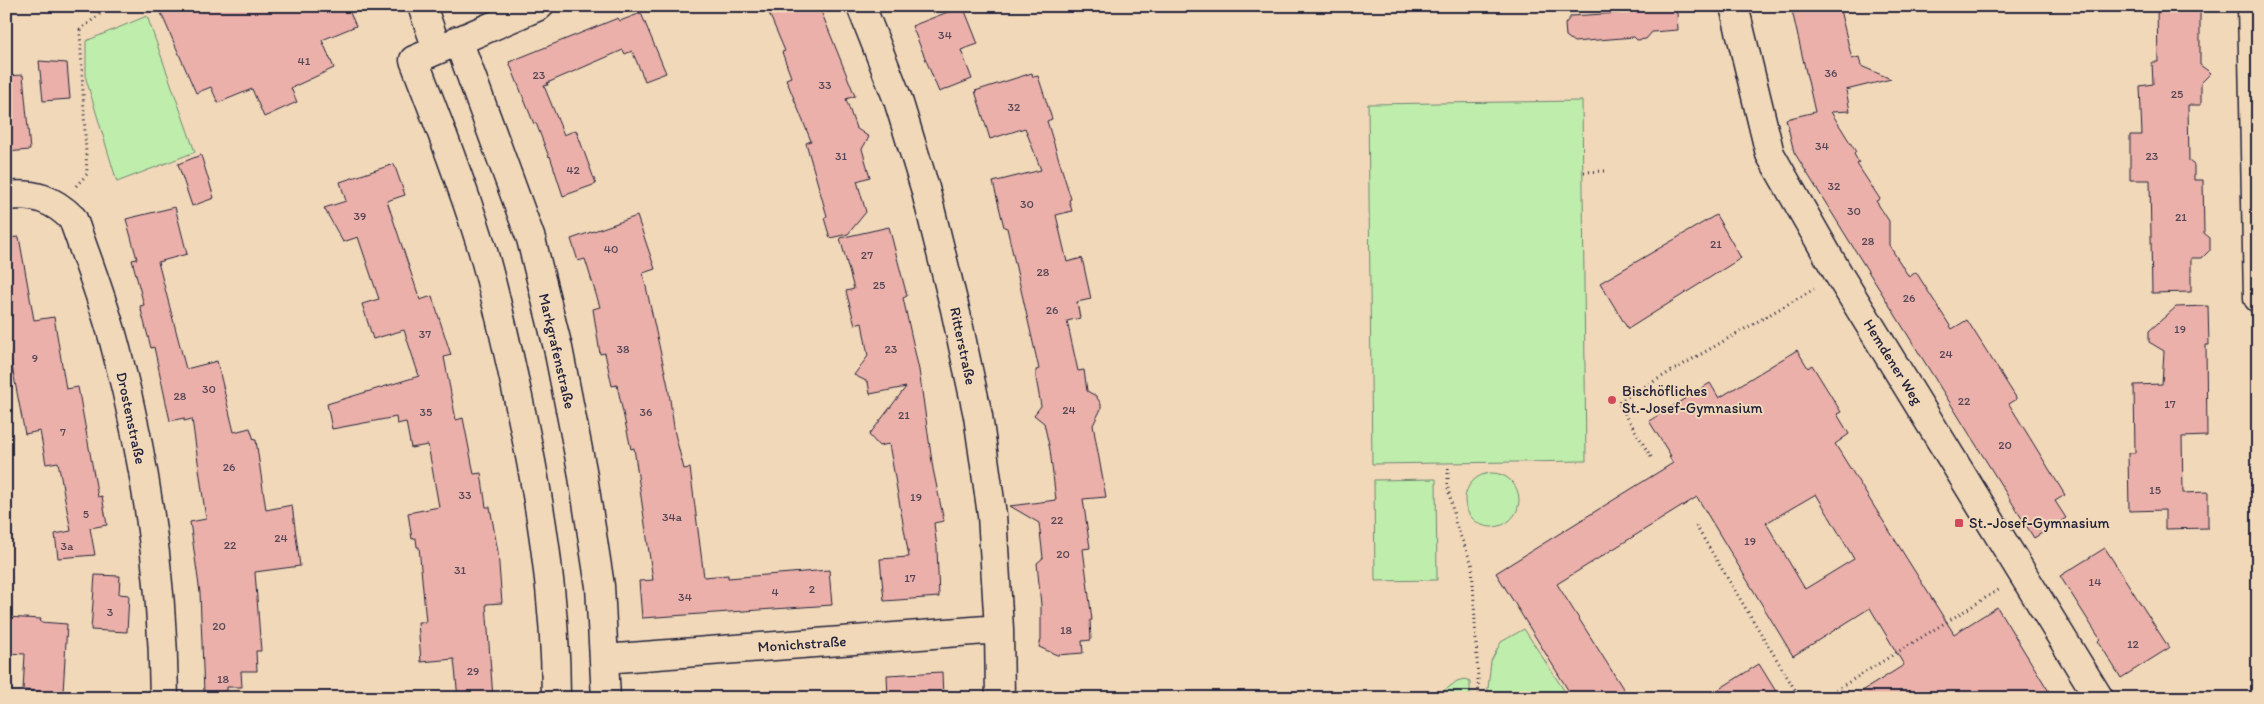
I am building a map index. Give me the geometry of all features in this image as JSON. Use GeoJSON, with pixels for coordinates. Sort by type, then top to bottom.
{"type":"FeatureCollection","features":[{"type":"Feature","properties":{"kind":"street","name":"Markgrafenstraße"},"geometry":{"type":"LineString","coordinates":[[422,6],[448,44],[531,239],[558,348],[582,470],[600,586],[606,698]]}},
{"type":"Feature","properties":{"kind":"street"},"geometry":{"type":"LineString","coordinates":[[539,6],[414,60],[454,165],[482,249],[509,356],[536,481],[550,587],[556,659],[556,698]]}},
{"type":"Feature","properties":{"kind":"street","name":"Ritterstraße"},"geometry":{"type":"LineString","coordinates":[[861,6],[898,100],[925,188],[956,309],[978,416],[992,515],[999,629],[1000,698]]}},
{"type":"Feature","properties":{"kind":"street","name":"Hemdener Weg"},"geometry":{"type":"LineString","coordinates":[[1734,6],[1770,154],[1839,275],[2099,698]]}},
{"type":"Feature","properties":{"kind":"street"},"geometry":{"type":"LineString","coordinates":[[2252,6],[2258,298]]}},
{"type":"Feature","properties":{"kind":"street","name":"Drostenstraße"},"geometry":{"type":"LineString","coordinates":[[6,196],[21,194],[44,199],[59,206],[73,220],[116,348],[134,427],[158,570],[164,655],[164,698]]}},
{"type":"Feature","properties":{"kind":"street","name":"Monichstraße"},"geometry":{"type":"LineString","coordinates":[[604,658],[999,629]]}},
{"type":"Feature","properties":{"kind":"path"},"geometry":{"type":"LineString","coordinates":[[59,206],[87,174],[80,30],[110,6]]}},
{"type":"Feature","properties":{"kind":"path"},"geometry":{"type":"LineString","coordinates":[[1584,172],[1606,171]]}},
{"type":"Feature","properties":{"kind":"path"},"geometry":{"type":"LineString","coordinates":[[1652,457],[1618,402],[1839,275]]}},
{"type":"Feature","properties":{"kind":"path"},"geometry":{"type":"LineString","coordinates":[[1448,468],[1448,488],[1456,525],[1472,564],[1479,698]]}},
{"type":"Feature","properties":{"kind":"path"},"geometry":{"type":"LineString","coordinates":[[1696,526],[1800,698]]}},
{"type":"Feature","properties":{"kind":"path"},"geometry":{"type":"LineString","coordinates":[[1823,698],[2024,575]]}},
{"type":"Feature","properties":{"kind":"green space"},"geometry":{"type":"Polygon","coordinates":[[[147,16],[195,152],[117,182],[86,79],[86,41],[147,16]]]}},
{"type":"Feature","properties":{"kind":"green space"},"geometry":{"type":"Polygon","coordinates":[[[1582,101],[1586,461],[1372,464],[1368,104],[1582,101]]]}},
{"type":"Feature","properties":{"kind":"green space"},"geometry":{"type":"Polygon","coordinates":[[[1492,473],[1502,475],[1511,481],[1517,490],[1519,500],[1517,510],[1511,519],[1502,525],[1492,527],[1482,525],[1473,519],[1467,510],[1465,500],[1467,490],[1473,481],[1482,475],[1492,473]]]}},
{"type":"Feature","properties":{"kind":"green space"},"geometry":{"type":"Polygon","coordinates":[[[1436,479],[1437,580],[1375,581],[1374,480],[1436,479]]]}},
{"type":"Feature","properties":{"kind":"green space"},"geometry":{"type":"Polygon","coordinates":[[[1524,629],[1569,698],[1487,698],[1491,661],[1501,642],[1524,629]]]}},
{"type":"Feature","properties":{"kind":"green space"},"geometry":{"type":"Polygon","coordinates":[[[1464,679],[1470,681],[1470,698],[1435,698],[1457,681],[1464,679]]]}},
{"type":"Feature","properties":{"kind":"building"},"geometry":{"type":"Polygon","coordinates":[[[158,6],[347,6],[356,26],[322,40],[334,68],[291,88],[297,102],[264,117],[252,89],[218,103],[211,87],[196,93],[158,6]]]}},
{"type":"Feature","properties":{"kind":"building"},"geometry":{"type":"Polygon","coordinates":[[[766,6],[819,6],[855,96],[846,99],[856,128],[869,137],[862,149],[870,177],[857,181],[866,212],[848,234],[830,238],[824,218],[827,216],[806,143],[811,141],[786,79],[791,77],[782,52],[785,51],[766,6]]]}},
{"type":"Feature","properties":{"kind":"building"},"geometry":{"type":"Polygon","coordinates":[[[963,6],[978,44],[961,50],[972,79],[939,92],[912,26],[963,6]]]}},
{"type":"Feature","properties":{"kind":"building"},"geometry":{"type":"Polygon","coordinates":[[[1620,6],[1669,6],[1677,13],[1678,30],[1652,32],[1646,39],[1637,40],[1634,37],[1574,42],[1566,36],[1565,24],[1571,16],[1620,13],[1620,6]]]}},
{"type":"Feature","properties":{"kind":"building"},"geometry":{"type":"Polygon","coordinates":[[[1791,6],[1839,6],[1852,59],[1859,57],[1861,66],[1891,79],[1846,90],[1850,111],[1831,112],[1856,152],[1854,154],[1859,163],[1857,164],[1880,199],[1876,201],[1889,221],[1889,245],[1909,277],[1916,272],[1952,329],[1967,320],[2017,399],[2009,404],[2065,495],[2055,501],[2066,518],[2034,538],[1794,152],[1786,119],[1815,112],[1791,6]]]}},
{"type":"Feature","properties":{"kind":"building"},"geometry":{"type":"Polygon","coordinates":[[[2157,6],[2200,6],[2200,65],[2211,73],[2201,83],[2201,105],[2188,105],[2189,161],[2194,165],[2194,180],[2203,180],[2204,233],[2210,238],[2210,250],[2202,258],[2191,258],[2191,292],[2152,293],[2150,180],[2130,180],[2130,135],[2142,135],[2140,86],[2153,84],[2152,62],[2158,62],[2157,6]]]}},
{"type":"Feature","properties":{"kind":"building"},"geometry":{"type":"Polygon","coordinates":[[[641,13],[666,73],[645,81],[632,51],[625,54],[623,50],[544,86],[564,135],[576,130],[596,184],[563,196],[550,156],[536,123],[534,124],[509,62],[618,18],[620,21],[641,13]]]}},
{"type":"Feature","properties":{"kind":"building"},"geometry":{"type":"Polygon","coordinates":[[[39,61],[67,63],[70,99],[43,101],[39,61]]]}},
{"type":"Feature","properties":{"kind":"building"},"geometry":{"type":"Polygon","coordinates":[[[1032,73],[1033,77],[1038,76],[1052,119],[1047,121],[1071,199],[1069,200],[1072,211],[1056,215],[1067,262],[1082,258],[1091,299],[1077,302],[1080,318],[1067,321],[1078,371],[1084,370],[1087,391],[1096,396],[1101,404],[1101,409],[1093,425],[1106,497],[1083,499],[1090,548],[1083,549],[1092,620],[1090,620],[1091,640],[1082,641],[1083,653],[1057,655],[1039,647],[1041,639],[1041,605],[1037,563],[1043,558],[1039,523],[1010,506],[1056,500],[1050,450],[1044,423],[1034,415],[1041,406],[1036,378],[1036,370],[1039,369],[1007,228],[1004,227],[993,182],[1041,170],[1025,128],[990,139],[975,91],[1032,73]]]}},
{"type":"Feature","properties":{"kind":"building"},"geometry":{"type":"Polygon","coordinates":[[[23,75],[30,150],[6,152],[6,76],[23,75]]]}},
{"type":"Feature","properties":{"kind":"building"},"geometry":{"type":"Polygon","coordinates":[[[201,155],[214,198],[192,206],[178,164],[201,155]]]}},
{"type":"Feature","properties":{"kind":"building"},"geometry":{"type":"Polygon","coordinates":[[[394,164],[405,195],[387,201],[420,300],[432,296],[451,355],[444,357],[456,420],[463,418],[474,474],[481,473],[486,507],[490,507],[498,552],[502,603],[486,604],[493,698],[458,698],[454,659],[421,662],[418,622],[426,622],[419,547],[417,547],[416,538],[412,539],[408,513],[439,507],[428,445],[411,448],[406,422],[397,424],[396,417],[332,429],[327,404],[419,376],[404,330],[373,339],[362,304],[379,299],[358,237],[343,242],[324,208],[346,201],[340,182],[394,164]]]}},
{"type":"Feature","properties":{"kind":"building"},"geometry":{"type":"Polygon","coordinates":[[[175,207],[187,254],[158,262],[186,369],[217,361],[234,432],[250,428],[254,440],[256,440],[266,510],[292,505],[300,566],[255,572],[261,651],[256,651],[257,671],[241,671],[242,687],[227,687],[227,691],[204,693],[200,593],[190,522],[206,519],[192,419],[184,421],[184,418],[170,421],[154,347],[151,348],[140,306],[144,305],[132,260],[137,259],[126,219],[175,207]]]}},
{"type":"Feature","properties":{"kind":"building"},"geometry":{"type":"Polygon","coordinates":[[[1716,215],[1741,258],[1628,329],[1600,283],[1716,215]]]}},
{"type":"Feature","properties":{"kind":"building"},"geometry":{"type":"Polygon","coordinates":[[[637,216],[655,269],[643,273],[668,386],[675,434],[684,469],[690,468],[704,577],[728,575],[728,578],[829,570],[832,605],[642,618],[639,581],[653,580],[634,448],[631,449],[617,385],[612,386],[605,353],[600,354],[593,309],[600,307],[585,259],[578,261],[571,239],[637,216]]]}},
{"type":"Feature","properties":{"kind":"building"},"geometry":{"type":"Polygon","coordinates":[[[889,227],[907,296],[903,298],[919,370],[933,469],[944,521],[934,523],[939,597],[884,601],[880,559],[909,557],[889,444],[879,446],[869,435],[906,387],[870,394],[868,382],[854,375],[868,356],[862,323],[855,325],[846,291],[854,289],[840,238],[889,227]]]}},
{"type":"Feature","properties":{"kind":"building"},"geometry":{"type":"Polygon","coordinates":[[[19,237],[34,320],[54,317],[66,389],[78,387],[98,497],[102,496],[107,525],[90,528],[95,555],[58,558],[55,534],[71,531],[58,462],[46,464],[40,431],[25,434],[6,335],[6,238],[19,237]]]}},
{"type":"Feature","properties":{"kind":"building"},"geometry":{"type":"Polygon","coordinates":[[[2208,306],[2209,345],[2206,345],[2207,436],[2182,437],[2183,493],[2208,492],[2208,528],[2165,529],[2165,510],[2129,511],[2128,453],[2135,453],[2134,385],[2162,384],[2164,351],[2149,342],[2149,331],[2176,307],[2208,306]]]}},
{"type":"Feature","properties":{"kind":"building"},"geometry":{"type":"Polygon","coordinates":[[[1797,350],[1808,368],[1812,365],[1841,412],[1837,414],[1849,434],[1835,444],[1954,634],[1997,607],[2053,698],[1851,698],[1904,665],[1870,608],[1793,656],[1697,497],[1557,584],[1629,698],[1573,698],[1496,573],[1673,463],[1669,457],[1671,456],[1649,421],[1710,383],[1719,398],[1797,350]],[[1816,494],[1766,523],[1805,589],[1854,559],[1816,494]]]}},
{"type":"Feature","properties":{"kind":"building"},"geometry":{"type":"Polygon","coordinates":[[[2105,548],[2169,648],[2121,678],[2098,641],[2100,639],[2060,576],[2105,548]]]}},
{"type":"Feature","properties":{"kind":"building"},"geometry":{"type":"Polygon","coordinates":[[[95,575],[120,576],[119,594],[129,595],[127,632],[91,630],[95,575]]]}},
{"type":"Feature","properties":{"kind":"building"},"geometry":{"type":"Polygon","coordinates":[[[6,617],[41,619],[40,622],[67,624],[63,693],[23,690],[25,654],[6,653],[6,617]]]}},
{"type":"Feature","properties":{"kind":"building"},"geometry":{"type":"Polygon","coordinates":[[[1759,664],[1780,698],[1705,698],[1759,664]]]}},
{"type":"Feature","properties":{"kind":"building"},"geometry":{"type":"Polygon","coordinates":[[[942,672],[943,698],[888,698],[887,675],[942,672]]]}},
{"type":"Feature","properties":{"kind":"place","name":"Bischöfliches St.-Josef-Gymnasium"},"geometry":{"type":"Point","coordinates":[1612,400]}},
{"type":"Feature","properties":{"kind":"place","name":"St.-Josef-Gymnasium"},"geometry":{"type":"Point","coordinates":[1959,523]}}]}
